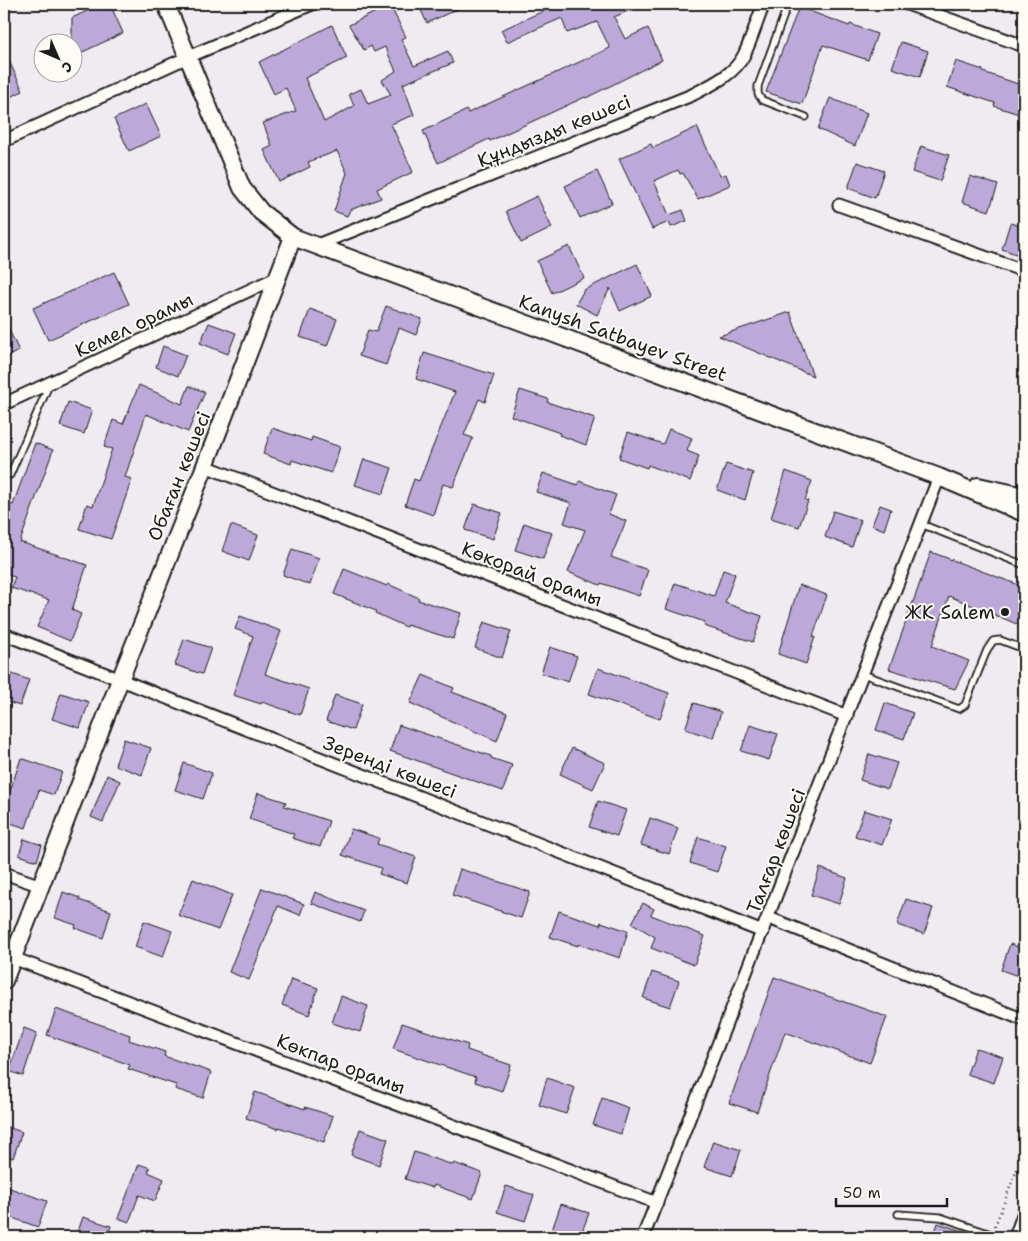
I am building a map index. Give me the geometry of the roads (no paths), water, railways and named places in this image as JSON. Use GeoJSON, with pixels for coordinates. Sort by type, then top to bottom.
{"type":"FeatureCollection","features":[{"type":"Feature","properties":{"kind":"street"},"geometry":{"type":"LineString","coordinates":[[166,4],[242,188],[260,212],[293,237]]}},
{"type":"Feature","properties":{"kind":"street"},"geometry":{"type":"LineString","coordinates":[[4,141],[188,57],[312,4]]}},
{"type":"Feature","properties":{"kind":"street","name":"Құндызды көшесі"},"geometry":{"type":"LineString","coordinates":[[317,246],[692,95],[717,82],[731,71],[744,56],[764,4]]}},
{"type":"Feature","properties":{"kind":"street"},"geometry":{"type":"LineString","coordinates":[[906,4],[1024,46]]}},
{"type":"Feature","properties":{"kind":"street"},"geometry":{"type":"LineString","coordinates":[[839,205],[1024,271]]}},
{"type":"Feature","properties":{"kind":"street","name":"Kanysh Satbayev Street"},"geometry":{"type":"LineString","coordinates":[[293,237],[939,477],[1024,513]]}},
{"type":"Feature","properties":{"kind":"street","name":"Обаған көшесі"},"geometry":{"type":"LineString","coordinates":[[4,981],[293,237]]}},
{"type":"Feature","properties":{"kind":"street","name":"Кемел орамы"},"geometry":{"type":"LineString","coordinates":[[4,404],[278,277]]}},
{"type":"Feature","properties":{"kind":"street","name":"Көкорай орамы"},"geometry":{"type":"LineString","coordinates":[[205,466],[847,716]]}},
{"type":"Feature","properties":{"kind":"street","name":"Kanysh Satbayev Street"},"geometry":{"type":"LineString","coordinates":[[939,477],[1024,496]]}},
{"type":"Feature","properties":{"kind":"street","name":"Талғар көшесі"},"geometry":{"type":"LineString","coordinates":[[643,1237],[939,477]]}},
{"type":"Feature","properties":{"kind":"street","name":"Зеренді көшесі"},"geometry":{"type":"LineString","coordinates":[[4,634],[763,932]]}},
{"type":"Feature","properties":{"kind":"street"},"geometry":{"type":"LineString","coordinates":[[4,873],[41,886]]}},
{"type":"Feature","properties":{"kind":"street"},"geometry":{"type":"LineString","coordinates":[[768,918],[1024,1020]]}},
{"type":"Feature","properties":{"kind":"street","name":"Көкпар орамы"},"geometry":{"type":"LineString","coordinates":[[13,958],[657,1203]]}},
{"type":"Feature","properties":{"kind":"street"},"geometry":{"type":"LineString","coordinates":[[1015,1237],[1024,1212]]}},
{"type":"Feature","properties":{"kind":"lane"},"geometry":{"type":"LineString","coordinates":[[788,4],[758,86],[758,94],[762,100],[806,117]]}},
{"type":"Feature","properties":{"kind":"lane"},"geometry":{"type":"LineString","coordinates":[[10,476],[50,383]]}},
{"type":"Feature","properties":{"kind":"lane"},"geometry":{"type":"LineString","coordinates":[[921,524],[1024,565]]}},
{"type":"Feature","properties":{"kind":"lane"},"geometry":{"type":"LineString","coordinates":[[863,674],[959,709],[965,705],[987,650],[993,642],[1000,640],[1024,649]]}},
{"type":"Feature","properties":{"kind":"lane"},"geometry":{"type":"LineString","coordinates":[[898,1214],[940,1217],[1000,1237]]}},
{"type":"Feature","properties":{"kind":"place","name":"ЖК Salem"},"geometry":{"type":"Point","coordinates":[1005,612]}}]}
